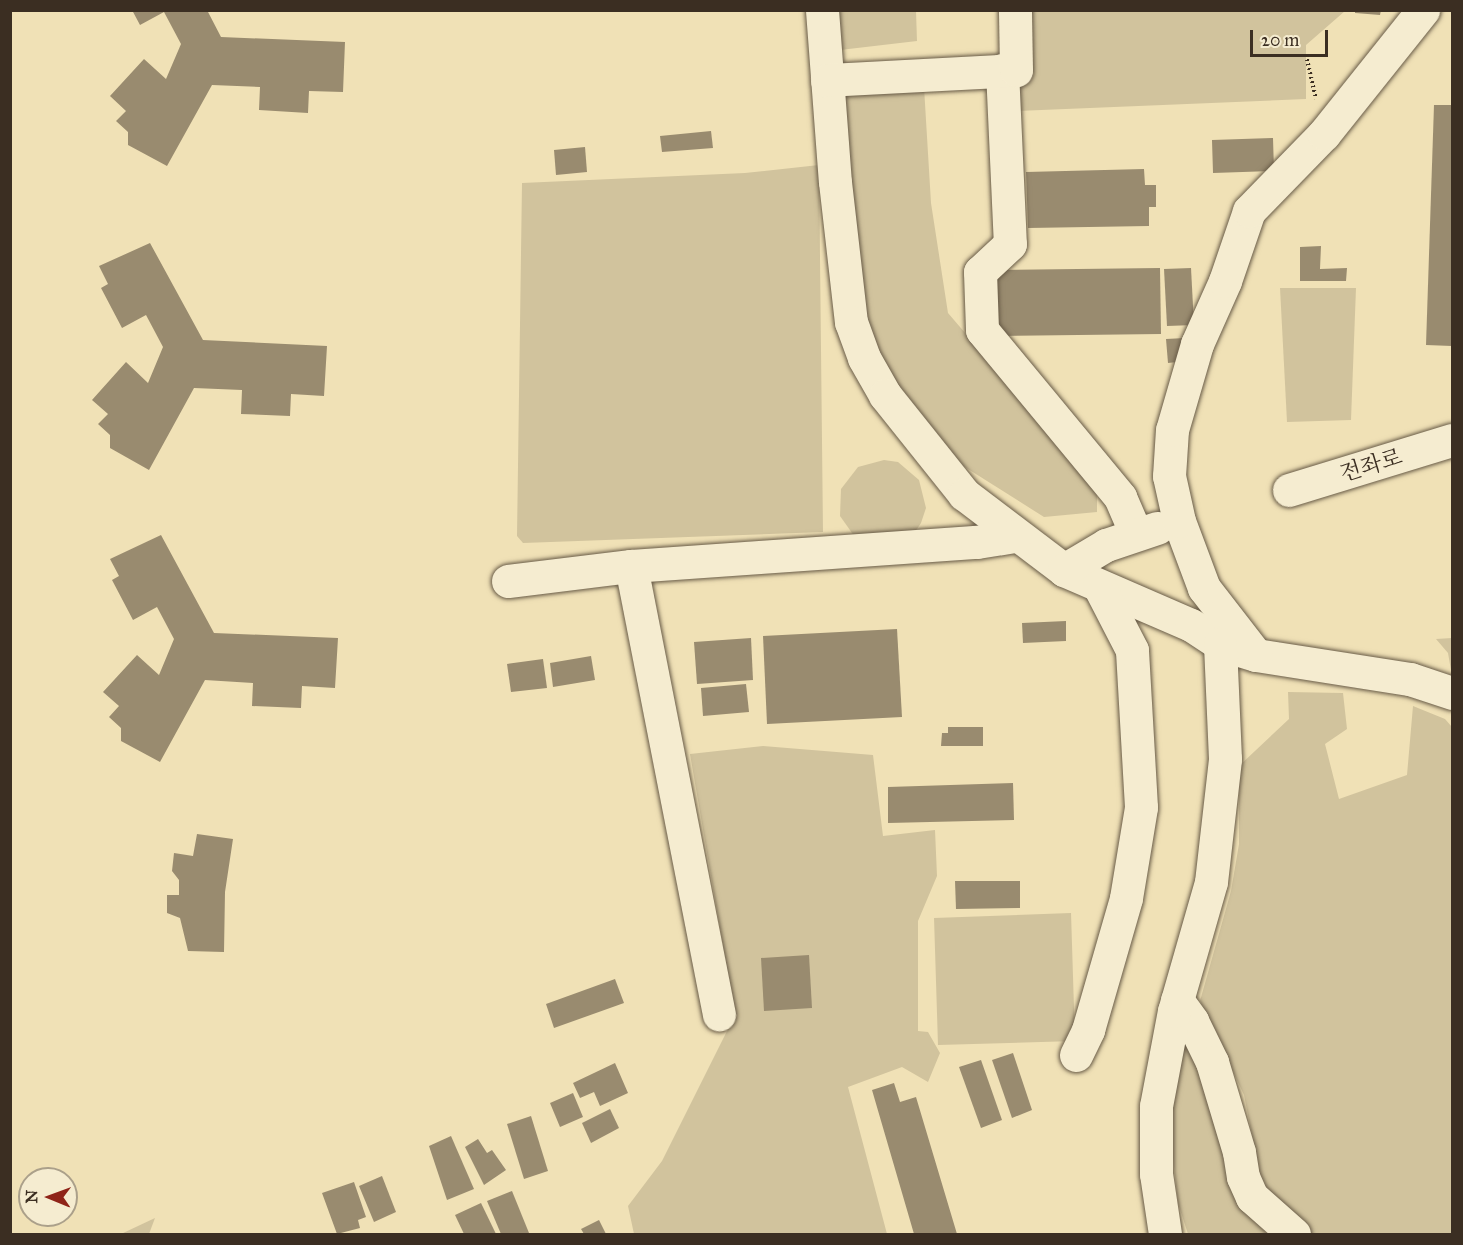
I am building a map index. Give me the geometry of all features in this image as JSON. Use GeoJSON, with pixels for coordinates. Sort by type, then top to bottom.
{"type":"FeatureCollection","features":[{"type":"Feature","properties":{"kind":"street"},"geometry":{"type":"LineString","coordinates":[[822,10],[850,322],[864,358],[916,438],[964,494],[1015,536],[1064,570],[1191,625],[1220,644],[1256,655],[1410,679],[1452,693]]}},
{"type":"Feature","properties":{"kind":"street"},"geometry":{"type":"LineString","coordinates":[[827,80],[1016,70],[1015,10]]}},
{"type":"Feature","properties":{"kind":"street"},"geometry":{"type":"LineString","coordinates":[[1256,655],[1204,588],[1179,521],[1169,476],[1172,430],[1197,344],[1225,281],[1249,211],[1324,134],[1422,10]]}},
{"type":"Feature","properties":{"kind":"street"},"geometry":{"type":"LineString","coordinates":[[1002,70],[1010,244],[980,272],[982,330],[1120,497],[1136,534]]}},
{"type":"Feature","properties":{"kind":"street","name":"전좌로"},"geometry":{"type":"LineString","coordinates":[[1289,490],[1452,440]]}},
{"type":"Feature","properties":{"kind":"street"},"geometry":{"type":"LineString","coordinates":[[1064,570],[1106,545],[1179,521]]}},
{"type":"Feature","properties":{"kind":"street"},"geometry":{"type":"LineString","coordinates":[[508,581],[631,566],[977,542],[1015,536]]}},
{"type":"Feature","properties":{"kind":"street"},"geometry":{"type":"LineString","coordinates":[[631,566],[719,1014]]}},
{"type":"Feature","properties":{"kind":"street"},"geometry":{"type":"LineString","coordinates":[[1076,1055],[1088,1030],[1126,898],[1141,807],[1132,650],[1099,586]]}},
{"type":"Feature","properties":{"kind":"street"},"geometry":{"type":"LineString","coordinates":[[1165,1234],[1156,1174],[1156,1106],[1177,1000],[1211,882],[1225,736],[1220,644]]}},
{"type":"Feature","properties":{"kind":"street"},"geometry":{"type":"LineString","coordinates":[[1177,1000],[1192,1021],[1212,1062],[1234,1133],[1243,1177],[1252,1197],[1294,1234]]}},
{"type":"Feature","properties":{"kind":"shaded area"},"geometry":{"type":"Polygon","coordinates":[[[839,11],[916,11],[917,41],[840,50],[839,11]]]}},
{"type":"Feature","properties":{"kind":"shaded area"},"geometry":{"type":"Polygon","coordinates":[[[1015,11],[1345,11],[1306,45],[1306,99],[1017,111],[1015,11]]]}},
{"type":"Feature","properties":{"kind":"shaded area"},"geometry":{"type":"Polygon","coordinates":[[[924,87],[931,203],[948,313],[1097,487],[1097,512],[1044,517],[960,464],[877,363],[851,249],[841,94],[924,87]]]}},
{"type":"Feature","properties":{"kind":"shaded area"},"geometry":{"type":"Polygon","coordinates":[[[819,165],[823,532],[523,543],[517,536],[522,183],[745,173],[819,165]]]}},
{"type":"Feature","properties":{"kind":"shaded area"},"geometry":{"type":"Polygon","coordinates":[[[1280,288],[1356,288],[1351,420],[1287,422],[1280,288]]]}},
{"type":"Feature","properties":{"kind":"shaded area"},"geometry":{"type":"Polygon","coordinates":[[[884,460],[898,462],[919,480],[926,508],[921,523],[913,535],[857,540],[840,516],[841,489],[858,467],[884,460]]]}},
{"type":"Feature","properties":{"kind":"shaded area"},"geometry":{"type":"Polygon","coordinates":[[[1452,638],[1452,676],[1448,653],[1436,639],[1452,638]]]}},
{"type":"Feature","properties":{"kind":"shaded area"},"geometry":{"type":"Polygon","coordinates":[[[1288,692],[1343,693],[1347,729],[1325,744],[1339,799],[1407,775],[1413,706],[1445,719],[1452,727],[1452,1234],[1304,1234],[1264,1196],[1244,1095],[1200,1001],[1231,891],[1239,844],[1239,766],[1289,719],[1288,692]]]}},
{"type":"Feature","properties":{"kind":"shaded area"},"geometry":{"type":"Polygon","coordinates":[[[763,746],[873,755],[883,836],[935,830],[937,876],[918,921],[918,1031],[928,1032],[940,1053],[928,1082],[902,1067],[848,1087],[887,1234],[634,1234],[628,1206],[662,1161],[735,1015],[690,754],[763,746]]]}},
{"type":"Feature","properties":{"kind":"shaded area"},"geometry":{"type":"Polygon","coordinates":[[[1071,913],[1075,1041],[938,1045],[934,918],[1071,913]]]}},
{"type":"Feature","properties":{"kind":"shaded area"},"geometry":{"type":"Polygon","coordinates":[[[1186,1038],[1246,1211],[1267,1234],[1188,1234],[1178,1203],[1172,1148],[1173,1097],[1186,1038]]]}},
{"type":"Feature","properties":{"kind":"shaded area"},"geometry":{"type":"Polygon","coordinates":[[[155,1218],[149,1234],[121,1234],[155,1218]]]}},
{"type":"Feature","properties":{"kind":"building"},"geometry":{"type":"Polygon","coordinates":[[[132,10],[207,10],[221,37],[345,42],[343,92],[309,91],[308,113],[259,110],[260,87],[212,85],[167,166],[128,145],[128,132],[116,121],[126,111],[110,96],[144,59],[166,79],[181,44],[164,12],[140,25],[132,10]]]}},
{"type":"Feature","properties":{"kind":"building"},"geometry":{"type":"Polygon","coordinates":[[[1355,10],[1381,10],[1380,15],[1355,13],[1355,10]]]}},
{"type":"Feature","properties":{"kind":"building"},"geometry":{"type":"Polygon","coordinates":[[[1434,105],[1452,105],[1452,346],[1426,345],[1434,105]]]}},
{"type":"Feature","properties":{"kind":"building"},"geometry":{"type":"Polygon","coordinates":[[[711,131],[713,148],[662,152],[660,136],[711,131]]]}},
{"type":"Feature","properties":{"kind":"building"},"geometry":{"type":"Polygon","coordinates":[[[1273,138],[1274,171],[1213,173],[1212,140],[1273,138]]]}},
{"type":"Feature","properties":{"kind":"building"},"geometry":{"type":"Polygon","coordinates":[[[585,147],[587,172],[556,175],[554,150],[585,147]]]}},
{"type":"Feature","properties":{"kind":"building"},"geometry":{"type":"Polygon","coordinates":[[[1144,169],[1145,185],[1156,185],[1156,207],[1149,207],[1149,226],[1028,228],[1026,172],[1144,169]]]}},
{"type":"Feature","properties":{"kind":"building"},"geometry":{"type":"Polygon","coordinates":[[[150,243],[203,340],[327,346],[324,396],[291,394],[290,416],[241,414],[242,390],[194,388],[149,470],[110,448],[110,435],[98,424],[108,414],[92,400],[126,362],[148,383],[163,347],[146,315],[122,328],[101,288],[108,284],[99,266],[150,243]]]}},
{"type":"Feature","properties":{"kind":"building"},"geometry":{"type":"Polygon","coordinates":[[[1321,246],[1320,269],[1347,268],[1346,281],[1300,281],[1300,247],[1321,246]]]}},
{"type":"Feature","properties":{"kind":"building"},"geometry":{"type":"Polygon","coordinates":[[[1160,268],[1161,334],[995,336],[994,270],[1160,268]]]}},
{"type":"Feature","properties":{"kind":"building"},"geometry":{"type":"Polygon","coordinates":[[[1191,268],[1194,325],[1167,326],[1164,269],[1191,268]]]}},
{"type":"Feature","properties":{"kind":"building"},"geometry":{"type":"Polygon","coordinates":[[[1185,338],[1186,361],[1168,363],[1166,339],[1185,338]]]}},
{"type":"Feature","properties":{"kind":"building"},"geometry":{"type":"Polygon","coordinates":[[[161,535],[214,633],[338,638],[335,688],[302,686],[301,708],[252,706],[253,683],[205,680],[160,762],[121,741],[121,728],[109,717],[119,706],[103,692],[137,655],[159,675],[174,639],[157,607],[133,620],[112,580],[119,576],[110,559],[161,535]]]}},
{"type":"Feature","properties":{"kind":"building"},"geometry":{"type":"Polygon","coordinates":[[[1066,621],[1066,641],[1023,643],[1022,623],[1066,621]]]}},
{"type":"Feature","properties":{"kind":"building"},"geometry":{"type":"Polygon","coordinates":[[[897,629],[902,717],[767,724],[763,636],[897,629]]]}},
{"type":"Feature","properties":{"kind":"building"},"geometry":{"type":"Polygon","coordinates":[[[751,638],[753,680],[697,684],[694,642],[751,638]]]}},
{"type":"Feature","properties":{"kind":"building"},"geometry":{"type":"Polygon","coordinates":[[[591,656],[595,680],[553,687],[550,663],[591,656]]]}},
{"type":"Feature","properties":{"kind":"building"},"geometry":{"type":"Polygon","coordinates":[[[543,659],[547,688],[511,692],[507,664],[543,659]]]}},
{"type":"Feature","properties":{"kind":"building"},"geometry":{"type":"Polygon","coordinates":[[[746,684],[749,712],[703,716],[701,688],[746,684]]]}},
{"type":"Feature","properties":{"kind":"building"},"geometry":{"type":"Polygon","coordinates":[[[948,727],[983,727],[983,746],[941,746],[942,733],[948,733],[948,727]]]}},
{"type":"Feature","properties":{"kind":"building"},"geometry":{"type":"Polygon","coordinates":[[[1013,783],[1014,820],[888,823],[888,787],[1013,783]]]}},
{"type":"Feature","properties":{"kind":"building"},"geometry":{"type":"Polygon","coordinates":[[[197,834],[233,839],[225,892],[224,952],[188,951],[180,918],[167,913],[167,895],[179,895],[179,880],[172,871],[174,853],[193,856],[197,834]]]}},
{"type":"Feature","properties":{"kind":"building"},"geometry":{"type":"Polygon","coordinates":[[[955,881],[1020,881],[1020,908],[956,909],[955,881]]]}},
{"type":"Feature","properties":{"kind":"building"},"geometry":{"type":"Polygon","coordinates":[[[809,955],[812,1008],[764,1011],[761,958],[809,955]]]}},
{"type":"Feature","properties":{"kind":"building"},"geometry":{"type":"Polygon","coordinates":[[[615,979],[624,1003],[554,1028],[546,1004],[615,979]]]}},
{"type":"Feature","properties":{"kind":"building"},"geometry":{"type":"Polygon","coordinates":[[[1013,1053],[1032,1110],[1012,1118],[992,1060],[1013,1053]]]}},
{"type":"Feature","properties":{"kind":"building"},"geometry":{"type":"Polygon","coordinates":[[[981,1060],[1002,1120],[981,1128],[959,1067],[981,1060]]]}},
{"type":"Feature","properties":{"kind":"building"},"geometry":{"type":"Polygon","coordinates":[[[615,1063],[628,1093],[600,1106],[594,1092],[580,1098],[573,1083],[615,1063]]]}},
{"type":"Feature","properties":{"kind":"building"},"geometry":{"type":"Polygon","coordinates":[[[894,1083],[900,1102],[916,1097],[957,1234],[914,1234],[872,1090],[894,1083]]]}},
{"type":"Feature","properties":{"kind":"building"},"geometry":{"type":"Polygon","coordinates":[[[573,1093],[583,1117],[560,1127],[550,1103],[573,1093]]]}},
{"type":"Feature","properties":{"kind":"building"},"geometry":{"type":"Polygon","coordinates":[[[610,1109],[619,1128],[591,1143],[582,1123],[610,1109]]]}},
{"type":"Feature","properties":{"kind":"building"},"geometry":{"type":"Polygon","coordinates":[[[531,1116],[548,1171],[524,1179],[507,1124],[531,1116]]]}},
{"type":"Feature","properties":{"kind":"building"},"geometry":{"type":"Polygon","coordinates":[[[451,1136],[474,1189],[447,1200],[429,1146],[451,1136]]]}},
{"type":"Feature","properties":{"kind":"building"},"geometry":{"type":"Polygon","coordinates":[[[478,1139],[487,1153],[492,1150],[506,1170],[484,1185],[465,1147],[478,1139]]]}},
{"type":"Feature","properties":{"kind":"building"},"geometry":{"type":"Polygon","coordinates":[[[382,1176],[396,1212],[374,1222],[359,1186],[382,1176]]]}},
{"type":"Feature","properties":{"kind":"building"},"geometry":{"type":"Polygon","coordinates":[[[354,1182],[366,1217],[358,1220],[360,1228],[337,1234],[322,1193],[354,1182]]]}},
{"type":"Feature","properties":{"kind":"building"},"geometry":{"type":"Polygon","coordinates":[[[512,1191],[529,1233],[501,1234],[487,1201],[512,1191]]]}},
{"type":"Feature","properties":{"kind":"building"},"geometry":{"type":"Polygon","coordinates":[[[481,1203],[496,1234],[464,1234],[455,1215],[481,1203]]]}},
{"type":"Feature","properties":{"kind":"building"},"geometry":{"type":"Polygon","coordinates":[[[599,1220],[606,1234],[584,1234],[581,1229],[599,1220]]]}}]}
